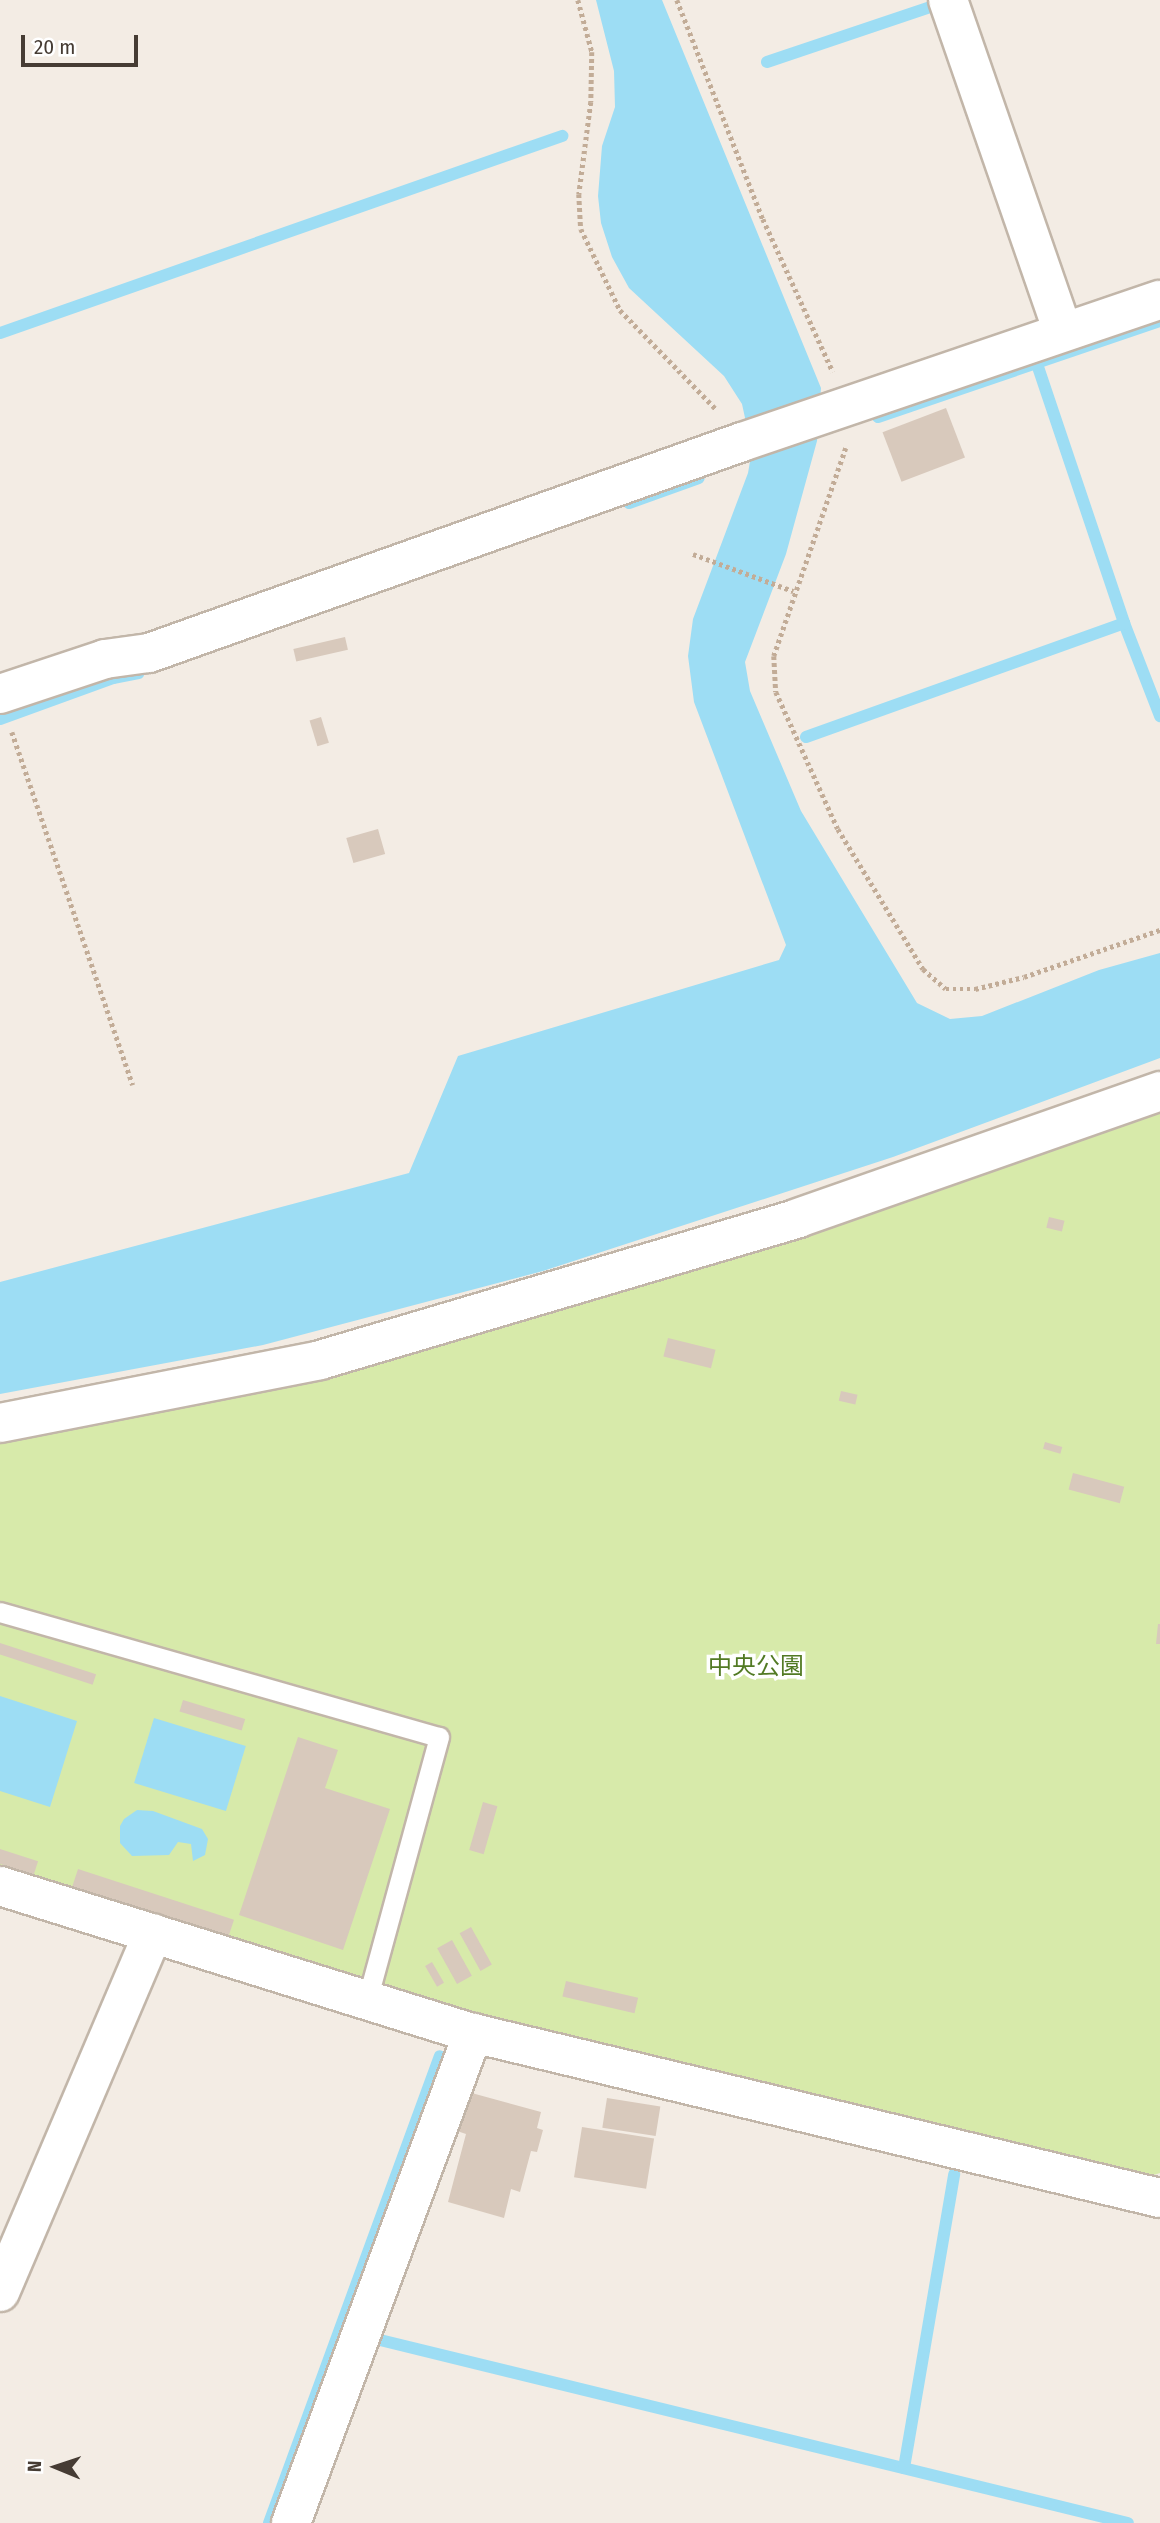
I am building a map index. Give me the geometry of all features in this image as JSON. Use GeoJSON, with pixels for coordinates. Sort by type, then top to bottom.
{"type":"FeatureCollection","features":[{"type":"Feature","properties":{"kind":"street"},"geometry":{"type":"LineString","coordinates":[[948,0],[1063,332]]}},
{"type":"Feature","properties":{"kind":"street"},"geometry":{"type":"LineString","coordinates":[[6,711],[105,659],[149,653],[736,445],[1160,300]]}},
{"type":"Feature","properties":{"kind":"street"},"geometry":{"type":"LineString","coordinates":[[0,1423],[320,1360],[798,1218],[1160,1091]]}},
{"type":"Feature","properties":{"kind":"street"},"geometry":{"type":"LineString","coordinates":[[0,1886],[473,2033],[1160,2198]]}},
{"type":"Feature","properties":{"kind":"street"},"geometry":{"type":"LineString","coordinates":[[0,2292],[153,1933]]}},
{"type":"Feature","properties":{"kind":"street"},"geometry":{"type":"LineString","coordinates":[[291,2523],[473,2033]]}},
{"type":"Feature","properties":{"kind":"lane"},"geometry":{"type":"LineString","coordinates":[[0,1612],[439,1737],[367,2000]]}},
{"type":"Feature","properties":{"kind":"path"},"geometry":{"type":"LineString","coordinates":[[578,0],[592,52],[591,102],[579,194],[581,229],[621,310],[717,408],[736,445]]}},
{"type":"Feature","properties":{"kind":"path"},"geometry":{"type":"LineString","coordinates":[[677,0],[763,219],[832,369],[844,410],[848,443],[793,591],[774,656],[776,692],[838,829],[923,969],[946,989],[975,989],[1024,977],[1160,930]]}},
{"type":"Feature","properties":{"kind":"path"},"geometry":{"type":"LineString","coordinates":[[693,554],[793,591]]}},
{"type":"Feature","properties":{"kind":"path"},"geometry":{"type":"LineString","coordinates":[[6,711],[133,1085]]}},
{"type":"Feature","properties":{"kind":"green space","name":"中央公園"},"geometry":{"type":"Polygon","coordinates":[[[1160,1103],[1160,2173],[1141,2179],[409,1997],[0,1871],[0,1438],[1160,1103]]]}},
{"type":"Feature","properties":{"kind":"water"},"geometry":{"type":"Polygon","coordinates":[[[596,0],[662,0],[821,388],[817,441],[786,554],[745,662],[750,691],[801,811],[917,1003],[950,1019],[982,1016],[1099,970],[1160,953],[1160,1058],[893,1157],[543,1271],[263,1345],[0,1394],[0,1282],[409,1173],[458,1056],[779,960],[786,945],[694,702],[688,656],[693,619],[748,473],[752,450],[742,404],[724,376],[629,288],[612,257],[601,223],[598,196],[602,146],[615,107],[614,71],[596,0]]]}},
{"type":"Feature","properties":{"kind":"water"},"geometry":{"type":"Polygon","coordinates":[[[0,1696],[77,1721],[50,1807],[0,1791],[0,1696]]]}},
{"type":"Feature","properties":{"kind":"water"},"geometry":{"type":"Polygon","coordinates":[[[154,1718],[246,1746],[226,1811],[134,1783],[154,1718]]]}},
{"type":"Feature","properties":{"kind":"water"},"geometry":{"type":"Polygon","coordinates":[[[137,1810],[153,1811],[202,1829],[208,1839],[205,1855],[193,1861],[191,1844],[178,1842],[169,1855],[132,1856],[120,1843],[120,1826],[124,1819],[137,1810]]]}},
{"type":"Feature","properties":{"kind":"building"},"geometry":{"type":"Polygon","coordinates":[[[946,408],[965,457],[902,482],[883,432],[946,408]]]}},
{"type":"Feature","properties":{"kind":"building"},"geometry":{"type":"Polygon","coordinates":[[[345,637],[348,650],[296,662],[293,649],[345,637]]]}},
{"type":"Feature","properties":{"kind":"building"},"geometry":{"type":"Polygon","coordinates":[[[321,717],[329,743],[317,746],[310,721],[321,717]]]}},
{"type":"Feature","properties":{"kind":"building"},"geometry":{"type":"Polygon","coordinates":[[[378,829],[385,854],[353,863],[346,838],[378,829]]]}},
{"type":"Feature","properties":{"kind":"building"},"geometry":{"type":"Polygon","coordinates":[[[1049,1217],[1065,1221],[1062,1232],[1046,1228],[1049,1217]]]}},
{"type":"Feature","properties":{"kind":"building"},"geometry":{"type":"Polygon","coordinates":[[[668,1338],[716,1350],[711,1368],[663,1356],[668,1338]]]}},
{"type":"Feature","properties":{"kind":"building"},"geometry":{"type":"Polygon","coordinates":[[[841,1391],[858,1395],[855,1405],[839,1401],[841,1391]]]}},
{"type":"Feature","properties":{"kind":"building"},"geometry":{"type":"Polygon","coordinates":[[[1045,1442],[1062,1447],[1060,1454],[1043,1449],[1045,1442]]]}},
{"type":"Feature","properties":{"kind":"building"},"geometry":{"type":"Polygon","coordinates":[[[1073,1473],[1124,1487],[1120,1503],[1069,1489],[1073,1473]]]}},
{"type":"Feature","properties":{"kind":"building"},"geometry":{"type":"Polygon","coordinates":[[[1158,1624],[1160,1644],[1156,1644],[1158,1624]]]}},
{"type":"Feature","properties":{"kind":"building"},"geometry":{"type":"Polygon","coordinates":[[[0,1643],[96,1674],[93,1685],[0,1655],[0,1643]]]}},
{"type":"Feature","properties":{"kind":"building"},"geometry":{"type":"Polygon","coordinates":[[[183,1700],[245,1719],[242,1730],[179,1711],[183,1700]]]}},
{"type":"Feature","properties":{"kind":"building"},"geometry":{"type":"Polygon","coordinates":[[[298,1737],[338,1750],[325,1788],[390,1809],[343,1950],[239,1915],[298,1737]]]}},
{"type":"Feature","properties":{"kind":"building"},"geometry":{"type":"Polygon","coordinates":[[[483,1802],[497,1806],[484,1854],[469,1850],[483,1802]]]}},
{"type":"Feature","properties":{"kind":"building"},"geometry":{"type":"Polygon","coordinates":[[[0,1849],[38,1861],[34,1875],[0,1864],[0,1849]]]}},
{"type":"Feature","properties":{"kind":"building"},"geometry":{"type":"Polygon","coordinates":[[[78,1869],[234,1920],[228,1939],[72,1888],[78,1869]]]}},
{"type":"Feature","properties":{"kind":"building"},"geometry":{"type":"Polygon","coordinates":[[[471,1927],[492,1965],[480,1971],[460,1933],[471,1927]]]}},
{"type":"Feature","properties":{"kind":"building"},"geometry":{"type":"Polygon","coordinates":[[[452,1940],[472,1976],[457,1984],[437,1948],[452,1940]]]}},
{"type":"Feature","properties":{"kind":"building"},"geometry":{"type":"Polygon","coordinates":[[[432,1962],[444,1983],[437,1987],[425,1966],[432,1962]]]}},
{"type":"Feature","properties":{"kind":"building"},"geometry":{"type":"Polygon","coordinates":[[[566,1981],[638,1998],[635,2013],[562,1997],[566,1981]]]}},
{"type":"Feature","properties":{"kind":"building"},"geometry":{"type":"Polygon","coordinates":[[[468,2092],[541,2112],[537,2128],[543,2130],[537,2152],[531,2151],[520,2192],[511,2189],[504,2218],[448,2202],[466,2134],[457,2131],[468,2092]]]}},
{"type":"Feature","properties":{"kind":"building"},"geometry":{"type":"Polygon","coordinates":[[[607,2098],[660,2106],[656,2136],[602,2128],[607,2098]]]}},
{"type":"Feature","properties":{"kind":"building"},"geometry":{"type":"Polygon","coordinates":[[[582,2127],[654,2138],[646,2189],[574,2177],[582,2127]]]}},
{"type":"Feature","properties":{"kind":"waterway"},"geometry":{"type":"LineString","coordinates":[[767,62],[930,7]]}},
{"type":"Feature","properties":{"kind":"waterway"},"geometry":{"type":"LineString","coordinates":[[0,333],[562,136]]}},
{"type":"Feature","properties":{"kind":"waterway"},"geometry":{"type":"LineString","coordinates":[[878,417],[1160,321]]}},
{"type":"Feature","properties":{"kind":"waterway"},"geometry":{"type":"LineString","coordinates":[[1037,364],[1124,623],[1160,716]]}},
{"type":"Feature","properties":{"kind":"waterway"},"geometry":{"type":"LineString","coordinates":[[629,503],[699,478]]}},
{"type":"Feature","properties":{"kind":"waterway"},"geometry":{"type":"LineString","coordinates":[[806,737],[1124,623]]}},
{"type":"Feature","properties":{"kind":"waterway"},"geometry":{"type":"LineString","coordinates":[[0,719],[113,678],[139,673]]}},
{"type":"Feature","properties":{"kind":"waterway"},"geometry":{"type":"LineString","coordinates":[[269,2523],[440,2056]]}},
{"type":"Feature","properties":{"kind":"waterway"},"geometry":{"type":"LineString","coordinates":[[904,2468],[954,2174]]}},
{"type":"Feature","properties":{"kind":"waterway"},"geometry":{"type":"LineString","coordinates":[[376,2339],[1128,2523]]}}]}
